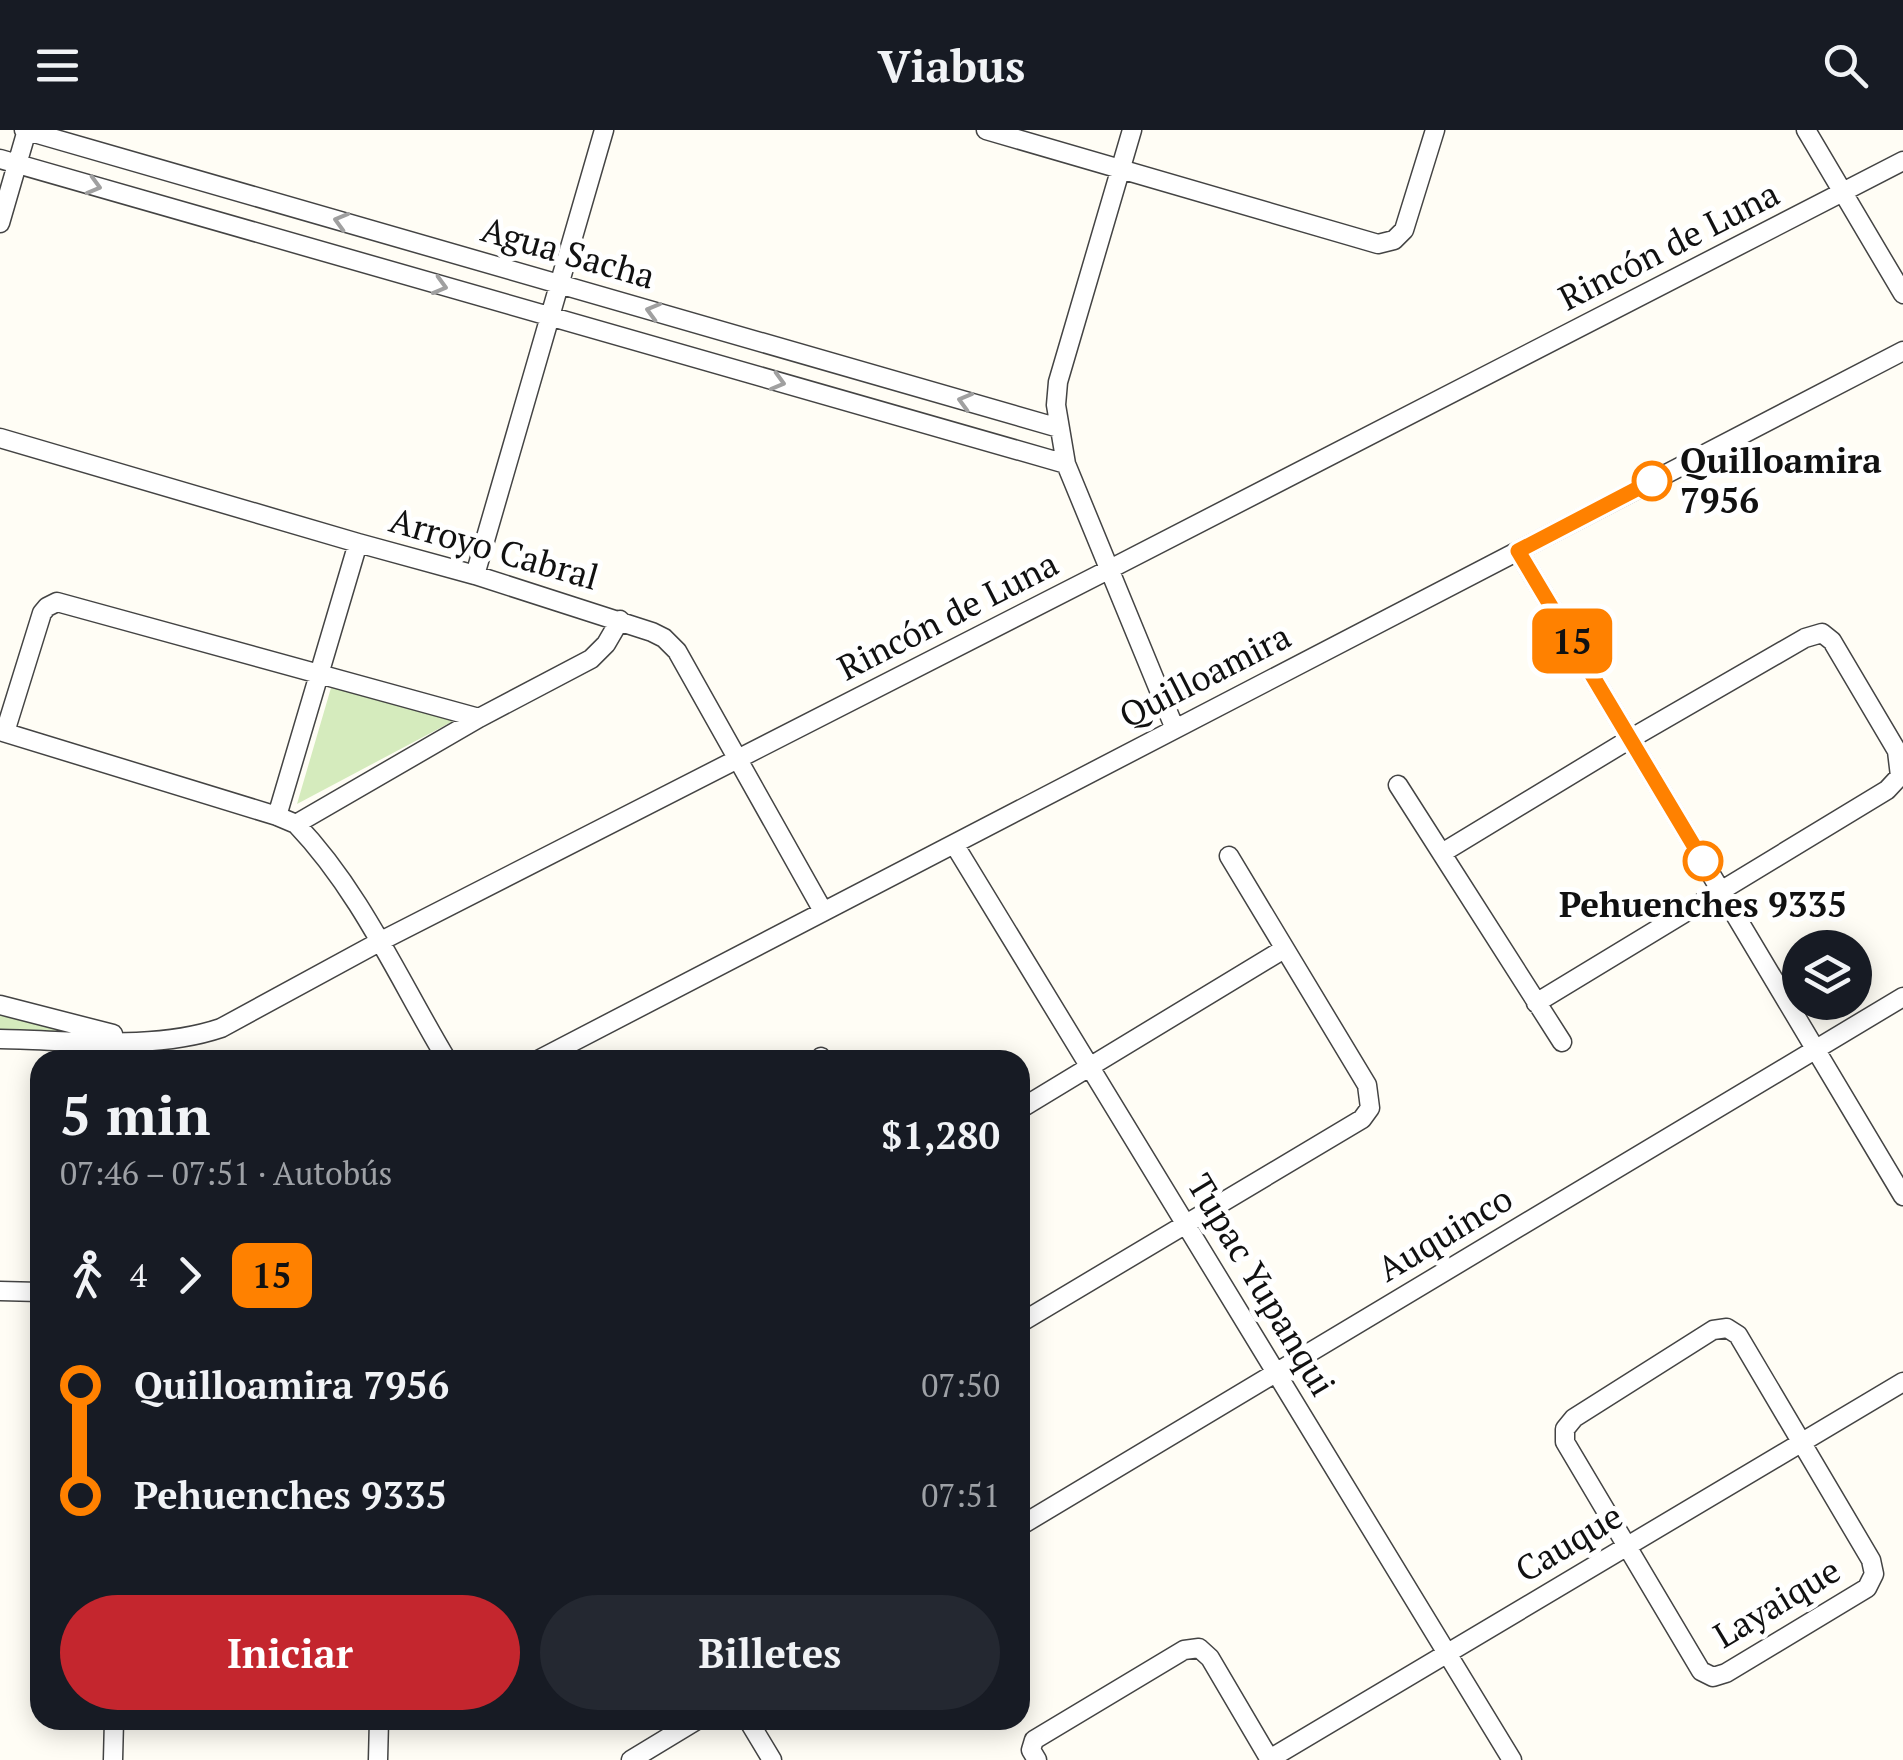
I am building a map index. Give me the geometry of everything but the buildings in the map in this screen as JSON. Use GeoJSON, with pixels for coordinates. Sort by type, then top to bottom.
{"type":"FeatureCollection","features":[{"type":"Feature","properties":{"kind":"street"},"geometry":{"type":"LineString","coordinates":[[0,223],[9,161],[26,130]]}},
{"type":"Feature","properties":{"kind":"street","name":"Agua Sacha"},"geometry":{"type":"LineString","coordinates":[[26,130],[1059,428]]}},
{"type":"Feature","properties":{"kind":"street"},"geometry":{"type":"LineString","coordinates":[[475,574],[604,130]]}},
{"type":"Feature","properties":{"kind":"street"},"geometry":{"type":"LineString","coordinates":[[986,130],[1378,244],[1394,240],[1404,230],[1434,130]]}},
{"type":"Feature","properties":{"kind":"street"},"geometry":{"type":"LineString","coordinates":[[1132,130],[1058,382],[1056,405],[1066,464],[1176,729]]}},
{"type":"Feature","properties":{"kind":"street"},"geometry":{"type":"LineString","coordinates":[[1806,130],[1903,294]]}},
{"type":"Feature","properties":{"kind":"street","name":"Agua Sacha"},"geometry":{"type":"LineString","coordinates":[[9,161],[1066,464]]}},
{"type":"Feature","properties":{"kind":"street","name":"Rincón de Luna"},"geometry":{"type":"LineString","coordinates":[[0,1039],[142,1042],[197,1036],[220,1028],[380,941],[1903,161]]}},
{"type":"Feature","properties":{"kind":"street","name":"Quilloamira"},"geometry":{"type":"LineString","coordinates":[[557,1050],[1903,350]]}},
{"type":"Feature","properties":{"kind":"street","name":"Arroyo Cabral"},"geometry":{"type":"LineString","coordinates":[[0,438],[475,574],[664,638],[677,651],[823,912]]}},
{"type":"Feature","properties":{"kind":"street"},"geometry":{"type":"LineString","coordinates":[[277,816],[358,543]]}},
{"type":"Feature","properties":{"kind":"street"},"geometry":{"type":"LineString","coordinates":[[1518,551],[1903,1196]]}},
{"type":"Feature","properties":{"kind":"street"},"geometry":{"type":"LineString","coordinates":[[441,1050],[380,941],[319,848],[296,824],[2,731],[42,613],[58,602],[479,718]]}},
{"type":"Feature","properties":{"kind":"street"},"geometry":{"type":"LineString","coordinates":[[296,824],[592,658],[620,620]]}},
{"type":"Feature","properties":{"kind":"street"},"geometry":{"type":"LineString","coordinates":[[1442,853],[1805,638],[1822,633],[1832,641],[1897,751],[1900,776],[1887,790],[1536,1003]]}},
{"type":"Feature","properties":{"kind":"street"},"geometry":{"type":"LineString","coordinates":[[1398,785],[1562,1042]]}},
{"type":"Feature","properties":{"kind":"street","name":"Tupac Yupanqui"},"geometry":{"type":"LineString","coordinates":[[954,844],[1512,1760]]}},
{"type":"Feature","properties":{"kind":"street"},"geometry":{"type":"LineString","coordinates":[[1030,1317],[1362,1120],[1370,1108],[1367,1085],[1229,856]]}},
{"type":"Feature","properties":{"kind":"street"},"geometry":{"type":"LineString","coordinates":[[1030,1102],[1284,949]]}},
{"type":"Feature","properties":{"kind":"street","name":"Auquinco"},"geometry":{"type":"LineString","coordinates":[[1030,1520],[1903,998]]}},
{"type":"Feature","properties":{"kind":"street"},"geometry":{"type":"LineString","coordinates":[[0,1005],[142,1042]]}},
{"type":"Feature","properties":{"kind":"street"},"geometry":{"type":"LineString","coordinates":[[0,1291],[30,1292]]}},
{"type":"Feature","properties":{"kind":"street"},"geometry":{"type":"LineString","coordinates":[[1628,1547],[1565,1442],[1565,1429],[1574,1418],[1713,1330],[1726,1328],[1738,1334],[1803,1443]]}},
{"type":"Feature","properties":{"kind":"street","name":"Cauque"},"geometry":{"type":"LineString","coordinates":[[1269,1760],[1903,1382]]}},
{"type":"Feature","properties":{"kind":"street","name":"Layaique"},"geometry":{"type":"LineString","coordinates":[[1628,1547],[1700,1671],[1714,1677],[1726,1674],[1867,1588],[1874,1574],[1871,1560],[1803,1443]]}},
{"type":"Feature","properties":{"kind":"street"},"geometry":{"type":"LineString","coordinates":[[1037,1760],[1031,1750],[1034,1740],[1184,1650],[1199,1648],[1210,1658],[1269,1760]]}},
{"type":"Feature","properties":{"kind":"street"},"geometry":{"type":"LineString","coordinates":[[114,1730],[114,1760]]}},
{"type":"Feature","properties":{"kind":"street"},"geometry":{"type":"LineString","coordinates":[[378,1760],[379,1730]]}},
{"type":"Feature","properties":{"kind":"street"},"geometry":{"type":"LineString","coordinates":[[631,1760],[680,1730]]}},
{"type":"Feature","properties":{"kind":"street"},"geometry":{"type":"LineString","coordinates":[[754,1730],[772,1760]]}},
{"type":"Feature","properties":{"kind":"green space"},"geometry":{"type":"Polygon","coordinates":[[[333,681],[457,719],[297,804],[333,681]]]}},
{"type":"Feature","properties":{"kind":"green space"},"geometry":{"type":"Polygon","coordinates":[[[0,1012],[116,1042],[0,1037],[0,1012]]]}},
{"type":"Feature","properties":{"kind":"bus line","name":"15"},"geometry":{"type":"LineString","coordinates":[[1652,481],[1518,551],[1703,861]]}},
{"type":"Feature","properties":{"kind":"place","name":"Quilloamira 7956"},"geometry":{"type":"Point","coordinates":[1652,481]}},
{"type":"Feature","properties":{"kind":"place","name":"Pehuenches 9335"},"geometry":{"type":"Point","coordinates":[1703,861]}}]}
